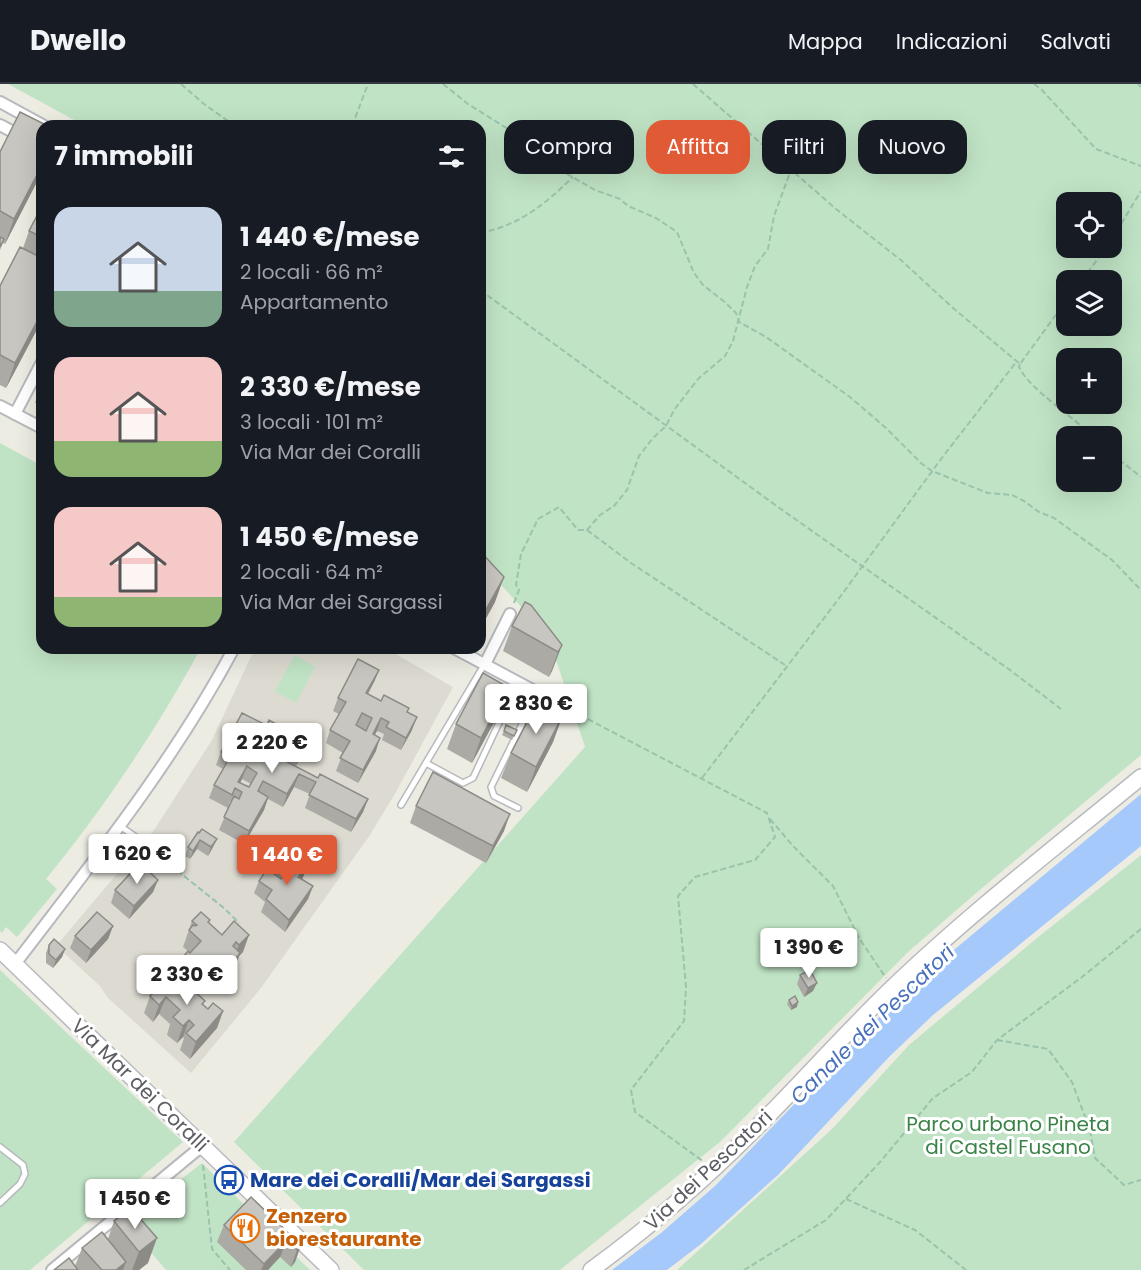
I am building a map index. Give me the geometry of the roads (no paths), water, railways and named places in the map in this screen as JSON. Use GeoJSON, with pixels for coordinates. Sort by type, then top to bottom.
{"type":"FeatureCollection","features":[{"type":"Feature","properties":{"kind":"street"},"geometry":{"type":"LineString","coordinates":[[0,102],[36,122]]}},
{"type":"Feature","properties":{"kind":"street"},"geometry":{"type":"LineString","coordinates":[[0,125],[36,144]]}},
{"type":"Feature","properties":{"kind":"street"},"geometry":{"type":"LineString","coordinates":[[15,414],[36,374]]}},
{"type":"Feature","properties":{"kind":"street"},"geometry":{"type":"LineString","coordinates":[[0,406],[36,425]]}},
{"type":"Feature","properties":{"kind":"street"},"geometry":{"type":"LineString","coordinates":[[485,664],[510,615]]}},
{"type":"Feature","properties":{"kind":"street"},"geometry":{"type":"LineString","coordinates":[[15,964],[120,826],[209,694],[231,654]]}},
{"type":"Feature","properties":{"kind":"street"},"geometry":{"type":"LineString","coordinates":[[466,654],[572,711]]}},
{"type":"Feature","properties":{"kind":"street","name":"Via dei Pescatori"},"geometry":{"type":"LineString","coordinates":[[591,1270],[659,1217],[713,1169],[892,988],[946,938],[1141,777]]}},
{"type":"Feature","properties":{"kind":"street","name":"Via Mar dei Coralli"},"geometry":{"type":"LineString","coordinates":[[0,950],[332,1270]]}},
{"type":"Feature","properties":{"kind":"street"},"geometry":{"type":"LineString","coordinates":[[52,1270],[202,1146]]}},
{"type":"Feature","properties":{"kind":"lane"},"geometry":{"type":"LineString","coordinates":[[401,805],[485,664]]}},
{"type":"Feature","properties":{"kind":"lane"},"geometry":{"type":"LineString","coordinates":[[518,808],[494,796],[491,787],[523,722],[521,706],[532,689]]}},
{"type":"Feature","properties":{"kind":"lane"},"geometry":{"type":"LineString","coordinates":[[426,763],[463,783],[469,782],[505,710],[521,706]]}},
{"type":"Feature","properties":{"kind":"lane"},"geometry":{"type":"LineString","coordinates":[[120,826],[142,843]]}},
{"type":"Feature","properties":{"kind":"lane"},"geometry":{"type":"LineString","coordinates":[[0,1147],[23,1165],[25,1174],[20,1184],[0,1203]]}},
{"type":"Feature","properties":{"kind":"water"},"geometry":{"type":"Polygon","coordinates":[[[1141,794],[1141,846],[933,1015],[889,1057],[778,1175],[701,1244],[667,1270],[612,1270],[661,1233],[715,1186],[871,1025],[919,979],[1141,794]]]}},
{"type":"Feature","properties":{"kind":"place","name":"Mare dei Coralli/Mar dei Sargassi"},"geometry":{"type":"Point","coordinates":[229,1180]}},
{"type":"Feature","properties":{"kind":"place","name":"Zenzero biorestaurante"},"geometry":{"type":"Point","coordinates":[245,1228]}},
{"type":"Feature","properties":{"kind":"water label","name":"Canale dei Pescatori"},"geometry":{"type":"Point","coordinates":[872,1024]}},
{"type":"Feature","properties":{"kind":"park label","name":"Parco urbano Pineta di Castel Fusano"},"geometry":{"type":"Point","coordinates":[1008,1136]}}]}
